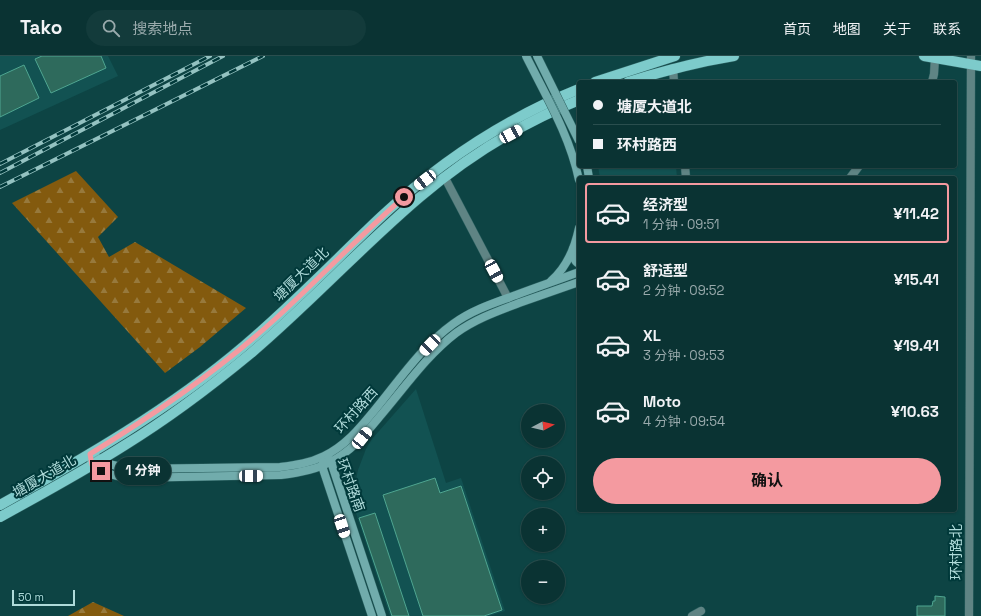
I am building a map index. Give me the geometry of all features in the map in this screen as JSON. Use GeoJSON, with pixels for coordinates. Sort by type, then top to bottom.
{"type":"FeatureCollection","features":[{"type":"Feature","properties":{"kind":"main road"},"geometry":{"type":"LineString","coordinates":[[526,56],[564,132],[571,149],[578,176]]}},
{"type":"Feature","properties":{"kind":"main road"},"geometry":{"type":"LineString","coordinates":[[537,56],[577,137]]}},
{"type":"Feature","properties":{"kind":"main road"},"geometry":{"type":"LineString","coordinates":[[601,80],[672,56]]}},
{"type":"Feature","properties":{"kind":"main road"},"geometry":{"type":"LineString","coordinates":[[634,80],[706,60],[734,56]]}},
{"type":"Feature","properties":{"kind":"main road"},"geometry":{"type":"LineString","coordinates":[[924,56],[975,62]]}},
{"type":"Feature","properties":{"kind":"main road","name":"塘厦大道北"},"geometry":{"type":"LineString","coordinates":[[0,505],[90,454],[181,395],[238,351],[290,305],[384,214],[447,162],[506,124],[577,89]]}},
{"type":"Feature","properties":{"kind":"main road","name":"塘厦大道北"},"geometry":{"type":"LineString","coordinates":[[0,517],[125,445],[187,403],[280,328],[391,222],[445,178],[483,151],[511,134],[543,116],[577,101]]}},
{"type":"Feature","properties":{"kind":"main road"},"geometry":{"type":"LineString","coordinates":[[547,284],[561,269],[573,248],[577,235]]}},
{"type":"Feature","properties":{"kind":"main road"},"geometry":{"type":"LineString","coordinates":[[573,248],[573,257],[577,263]]}},
{"type":"Feature","properties":{"kind":"main road","name":"环村路西"},"geometry":{"type":"LineString","coordinates":[[96,462],[101,471],[111,475],[129,478],[281,475],[299,473],[322,466],[357,431],[437,336],[472,312],[577,273]]}},
{"type":"Feature","properties":{"kind":"main road","name":"环村路西"},"geometry":{"type":"LineString","coordinates":[[96,462],[129,469],[280,467],[328,459],[349,450],[362,438],[428,359],[458,332],[476,321],[496,312],[577,283]]}},
{"type":"Feature","properties":{"kind":"main road"},"geometry":{"type":"LineString","coordinates":[[90,454],[96,462]]}},
{"type":"Feature","properties":{"kind":"main road","name":"环村路南"},"geometry":{"type":"LineString","coordinates":[[328,459],[382,616]]}},
{"type":"Feature","properties":{"kind":"main road","name":"环村路南"},"geometry":{"type":"LineString","coordinates":[[322,466],[372,616]]}},
{"type":"Feature","properties":{"kind":"street"},"geometry":{"type":"LineString","coordinates":[[932,80],[935,58]]}},
{"type":"Feature","properties":{"kind":"street","name":"环村路北"},"geometry":{"type":"LineString","coordinates":[[969,616],[975,62]]}},
{"type":"Feature","properties":{"kind":"street"},"geometry":{"type":"LineString","coordinates":[[673,68],[674,80]]}},
{"type":"Feature","properties":{"kind":"street"},"geometry":{"type":"LineString","coordinates":[[445,178],[508,298]]}},
{"type":"Feature","properties":{"kind":"street"},"geometry":{"type":"LineString","coordinates":[[692,616],[701,611]]}},
{"type":"Feature","properties":{"kind":"shaded area"},"geometry":{"type":"Polygon","coordinates":[[[0,56],[108,56],[118,76],[0,130],[0,56]]]}},
{"type":"Feature","properties":{"kind":"shaded area"},"geometry":{"type":"Polygon","coordinates":[[[598,168],[676,168],[677,176],[600,176],[598,168]]]}},
{"type":"Feature","properties":{"kind":"shaded area"},"geometry":{"type":"Polygon","coordinates":[[[416,389],[446,483],[461,478],[505,611],[489,616],[390,616],[353,504],[353,493],[358,470],[366,449],[372,439],[416,389]]]}},
{"type":"Feature","properties":{"kind":"green space"},"geometry":{"type":"Polygon","coordinates":[[[76,171],[118,217],[98,237],[109,257],[135,242],[246,308],[200,347],[165,373],[12,203],[76,171]]]}},
{"type":"Feature","properties":{"kind":"green space"},"geometry":{"type":"Polygon","coordinates":[[[93,602],[124,616],[68,616],[93,602]]]}},
{"type":"Feature","properties":{"kind":"building"},"geometry":{"type":"Polygon","coordinates":[[[42,56],[101,56],[106,68],[51,93],[35,59],[42,56]]]}},
{"type":"Feature","properties":{"kind":"building"},"geometry":{"type":"Polygon","coordinates":[[[24,65],[39,98],[0,117],[0,76],[24,65]]]}},
{"type":"Feature","properties":{"kind":"building"},"geometry":{"type":"Polygon","coordinates":[[[435,478],[440,493],[461,486],[502,610],[484,616],[423,616],[383,495],[435,478]]]}},
{"type":"Feature","properties":{"kind":"building"},"geometry":{"type":"Polygon","coordinates":[[[375,513],[409,616],[392,616],[359,518],[375,513]]]}},
{"type":"Feature","properties":{"kind":"building"},"geometry":{"type":"Polygon","coordinates":[[[935,596],[945,597],[945,616],[917,616],[917,606],[932,606],[933,601],[935,601],[935,596]]]}},
{"type":"Feature","properties":{"kind":"railway"},"geometry":{"type":"LineString","coordinates":[[0,164],[210,56]]}},
{"type":"Feature","properties":{"kind":"railway"},"geometry":{"type":"LineString","coordinates":[[0,173],[223,56]]}},
{"type":"Feature","properties":{"kind":"railway"},"geometry":{"type":"LineString","coordinates":[[0,187],[263,56]]}},
{"type":"Feature","properties":{"kind":"route"},"geometry":{"type":"LineString","coordinates":[[101,471],[92,465],[90,454],[181,395],[243,346],[274,320],[384,214],[404,197]]}}]}
